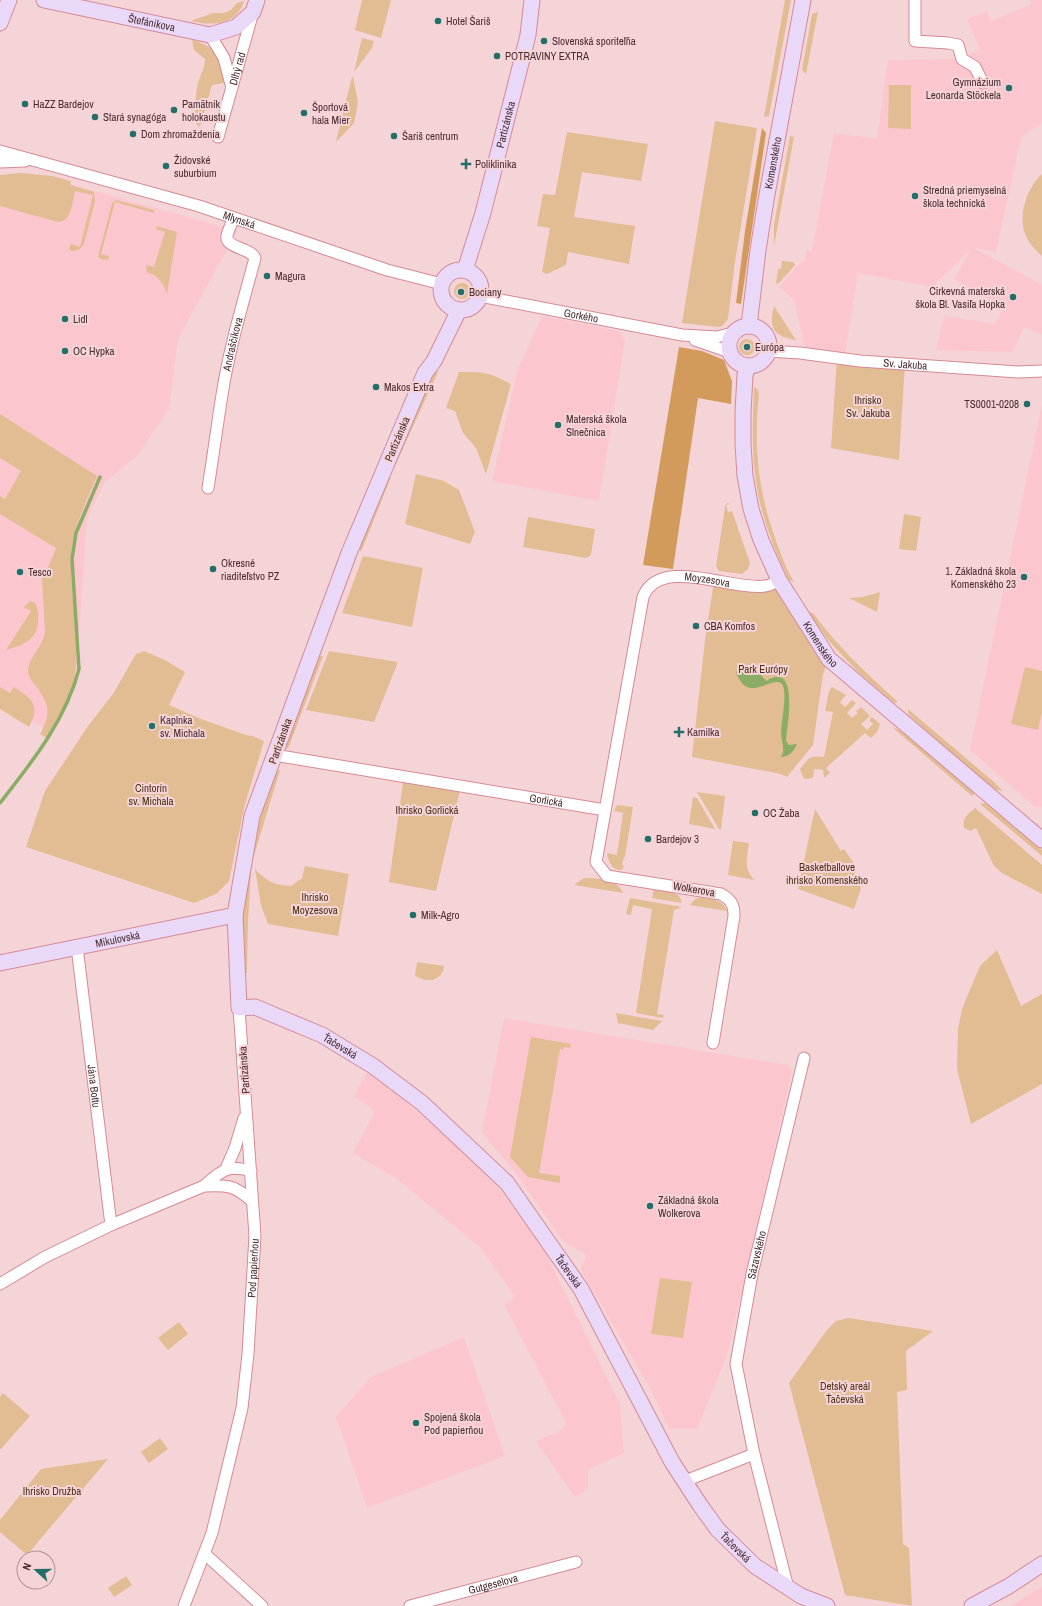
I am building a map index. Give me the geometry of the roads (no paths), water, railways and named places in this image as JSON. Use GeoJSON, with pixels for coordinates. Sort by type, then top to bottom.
{"type":"FeatureCollection","features":[{"type":"Feature","properties":{"kind":"street"},"geometry":{"type":"LineString","coordinates":[[0,23],[10,0]]}},
{"type":"Feature","properties":{"kind":"street","name":"Štefánikova"},"geometry":{"type":"LineString","coordinates":[[44,0],[210,35],[236,27],[255,6]]}},
{"type":"Feature","properties":{"kind":"street","name":"Partizánska"},"geometry":{"type":"LineString","coordinates":[[465,270],[483,213],[528,35],[532,0]]}},
{"type":"Feature","properties":{"kind":"street","name":"Komenského"},"geometry":{"type":"LineString","coordinates":[[749,326],[758,250],[765,207],[803,0]]}},
{"type":"Feature","properties":{"kind":"street"},"geometry":{"type":"LineString","coordinates":[[915,0],[915,41],[958,45],[962,59],[975,67],[983,83]]}},
{"type":"Feature","properties":{"kind":"street","name":"Dlhý rad"},"geometry":{"type":"LineString","coordinates":[[218,137],[255,6]]}},
{"type":"Feature","properties":{"kind":"street"},"geometry":{"type":"LineString","coordinates":[[210,35],[224,58],[232,89]]}},
{"type":"Feature","properties":{"kind":"street","name":"Mlynská"},"geometry":{"type":"LineString","coordinates":[[0,151],[199,206],[387,270],[442,284]]}},
{"type":"Feature","properties":{"kind":"street","name":"Mlynská"},"geometry":{"type":"LineString","coordinates":[[0,162],[35,161]]}},
{"type":"Feature","properties":{"kind":"street","name":"Andraščíkova"},"geometry":{"type":"LineString","coordinates":[[208,488],[222,394],[238,321],[255,258],[251,252],[227,241],[233,218]]}},
{"type":"Feature","properties":{"kind":"street"},"geometry":{"type":"LineString","coordinates":[[465,270],[476,277],[480,283],[480,296],[472,307],[466,310],[459,310],[448,305],[444,301],[442,296],[442,284],[453,272],[465,270]]}},
{"type":"Feature","properties":{"kind":"street","name":"Gorkého"},"geometry":{"type":"LineString","coordinates":[[480,296],[682,335],[717,338],[733,333]]}},
{"type":"Feature","properties":{"kind":"street","name":"Partizánska"},"geometry":{"type":"LineString","coordinates":[[252,1201],[239,1008],[235,915],[252,816],[357,533],[425,373],[434,361],[459,310]]}},
{"type":"Feature","properties":{"kind":"street"},"geometry":{"type":"LineString","coordinates":[[749,326],[759,328],[764,332],[769,344],[768,351],[763,360],[748,366],[737,362],[730,352],[729,346],[733,333],[739,329],[749,326]]}},
{"type":"Feature","properties":{"kind":"street","name":"Gorkého"},"geometry":{"type":"LineString","coordinates":[[682,335],[730,352]]}},
{"type":"Feature","properties":{"kind":"street","name":"Sv. Jakuba"},"geometry":{"type":"LineString","coordinates":[[768,351],[800,353],[860,361],[1018,372],[1042,371]]}},
{"type":"Feature","properties":{"kind":"street","name":"Komenského"},"geometry":{"type":"LineString","coordinates":[[748,366],[745,375],[743,412],[745,476],[751,509],[761,540],[779,580],[829,659],[1042,840]]}},
{"type":"Feature","properties":{"kind":"street","name":"Moyzesova"},"geometry":{"type":"LineString","coordinates":[[605,810],[643,597],[646,590],[654,583],[665,578],[688,576],[747,586],[766,586],[779,580]]}},
{"type":"Feature","properties":{"kind":"street","name":"Gorlická"},"geometry":{"type":"LineString","coordinates":[[274,755],[605,810]]}},
{"type":"Feature","properties":{"kind":"street","name":"Wolkerova"},"geometry":{"type":"LineString","coordinates":[[605,810],[596,862],[607,876],[721,894],[730,900],[733,905],[734,916],[713,1043]]}},
{"type":"Feature","properties":{"kind":"street","name":"Mikulovská"},"geometry":{"type":"LineString","coordinates":[[0,963],[235,915]]}},
{"type":"Feature","properties":{"kind":"street","name":"Jána Bottu"},"geometry":{"type":"LineString","coordinates":[[77,947],[110,1225]]}},
{"type":"Feature","properties":{"kind":"street","name":"Ťačevská"},"geometry":{"type":"LineString","coordinates":[[239,1008],[255,1007],[322,1035],[373,1066],[422,1103],[507,1184],[581,1289],[672,1462],[718,1530],[755,1566],[801,1596],[827,1606]]}},
{"type":"Feature","properties":{"kind":"street","name":"Sázavského"},"geometry":{"type":"LineString","coordinates":[[788,1588],[754,1454],[736,1364],[752,1274],[804,1058]]}},
{"type":"Feature","properties":{"kind":"street"},"geometry":{"type":"LineString","coordinates":[[226,1169],[235,1148],[247,1109]]}},
{"type":"Feature","properties":{"kind":"street"},"geometry":{"type":"LineString","coordinates":[[1,1282],[45,1257],[110,1225],[204,1186],[226,1169],[236,1167],[250,1171]]}},
{"type":"Feature","properties":{"kind":"street"},"geometry":{"type":"LineString","coordinates":[[204,1186],[221,1186],[238,1189],[252,1201]]}},
{"type":"Feature","properties":{"kind":"street","name":"Pod papierňou"},"geometry":{"type":"LineString","coordinates":[[184,1606],[212,1533],[242,1408],[249,1340],[255,1236],[252,1201]]}},
{"type":"Feature","properties":{"kind":"street"},"geometry":{"type":"LineString","coordinates":[[685,1481],[754,1454]]}},
{"type":"Feature","properties":{"kind":"street"},"geometry":{"type":"LineString","coordinates":[[205,1554],[262,1606]]}},
{"type":"Feature","properties":{"kind":"street","name":"Gutgeselova"},"geometry":{"type":"LineString","coordinates":[[410,1606],[576,1562]]}},
{"type":"Feature","properties":{"kind":"street"},"geometry":{"type":"LineString","coordinates":[[972,1606],[1009,1586],[1042,1564]]}},
{"type":"Feature","properties":{"kind":"waterway"},"geometry":{"type":"LineString","coordinates":[[0,803],[47,740],[66,706],[79,669],[72,559],[76,533],[100,477]]}},
{"type":"Feature","properties":{"kind":"place","name":"Hotel Šariš"},"geometry":{"type":"Point","coordinates":[438,21]}},
{"type":"Feature","properties":{"kind":"place","name":"Slovenská sporiteľňa"},"geometry":{"type":"Point","coordinates":[544,41]}},
{"type":"Feature","properties":{"kind":"place","name":"POTRAVINY EXTRA"},"geometry":{"type":"Point","coordinates":[497,56]}},
{"type":"Feature","properties":{"kind":"place","name":"Gymnázium Leonarda Stöckela"},"geometry":{"type":"Point","coordinates":[1009,88]}},
{"type":"Feature","properties":{"kind":"place","name":"HaZZ Bardejov"},"geometry":{"type":"Point","coordinates":[25,104]}},
{"type":"Feature","properties":{"kind":"place","name":"Pamätník holokaustu"},"geometry":{"type":"Point","coordinates":[174,110]}},
{"type":"Feature","properties":{"kind":"place","name":"Športová hala Mier"},"geometry":{"type":"Point","coordinates":[304,113]}},
{"type":"Feature","properties":{"kind":"place","name":"Stará synagóga"},"geometry":{"type":"Point","coordinates":[95,117]}},
{"type":"Feature","properties":{"kind":"place","name":"Dom zhromaždenia"},"geometry":{"type":"Point","coordinates":[133,134]}},
{"type":"Feature","properties":{"kind":"place","name":"Šariš centrum"},"geometry":{"type":"Point","coordinates":[394,136]}},
{"type":"Feature","properties":{"kind":"place","name":"Poliklinika"},"geometry":{"type":"Point","coordinates":[466,164]}},
{"type":"Feature","properties":{"kind":"place","name":"Židovské suburbium"},"geometry":{"type":"Point","coordinates":[166,166]}},
{"type":"Feature","properties":{"kind":"place","name":"Stredná priemyselná škola technická"},"geometry":{"type":"Point","coordinates":[915,196]}},
{"type":"Feature","properties":{"kind":"place","name":"Magura"},"geometry":{"type":"Point","coordinates":[267,276]}},
{"type":"Feature","properties":{"kind":"place","name":"Bociany"},"geometry":{"type":"Point","coordinates":[461,292]}},
{"type":"Feature","properties":{"kind":"place","name":"Cirkevná materská škola Bl. Vasiľa Hopka"},"geometry":{"type":"Point","coordinates":[1013,297]}},
{"type":"Feature","properties":{"kind":"place","name":"Lidl"},"geometry":{"type":"Point","coordinates":[65,319]}},
{"type":"Feature","properties":{"kind":"place","name":"Európa"},"geometry":{"type":"Point","coordinates":[747,347]}},
{"type":"Feature","properties":{"kind":"place","name":"OC Hypka"},"geometry":{"type":"Point","coordinates":[65,351]}},
{"type":"Feature","properties":{"kind":"place","name":"Makos Extra"},"geometry":{"type":"Point","coordinates":[376,387]}},
{"type":"Feature","properties":{"kind":"place","name":"TS0001-0208"},"geometry":{"type":"Point","coordinates":[1027,404]}},
{"type":"Feature","properties":{"kind":"place","name":"Materská škola Slnečnica"},"geometry":{"type":"Point","coordinates":[558,425]}},
{"type":"Feature","properties":{"kind":"place","name":"Okresné riaditeľstvo PZ"},"geometry":{"type":"Point","coordinates":[213,569]}},
{"type":"Feature","properties":{"kind":"place","name":"Tesco"},"geometry":{"type":"Point","coordinates":[20,572]}},
{"type":"Feature","properties":{"kind":"place","name":"1. Základná škola Komenského 23"},"geometry":{"type":"Point","coordinates":[1024,577]}},
{"type":"Feature","properties":{"kind":"place","name":"CBA Komfos"},"geometry":{"type":"Point","coordinates":[696,626]}},
{"type":"Feature","properties":{"kind":"place","name":"Kaplnka sv. Michala"},"geometry":{"type":"Point","coordinates":[152,726]}},
{"type":"Feature","properties":{"kind":"place","name":"Kamilka"},"geometry":{"type":"Point","coordinates":[679,732]}},
{"type":"Feature","properties":{"kind":"place","name":"OC Žaba"},"geometry":{"type":"Point","coordinates":[755,813]}},
{"type":"Feature","properties":{"kind":"place","name":"Bardejov 3"},"geometry":{"type":"Point","coordinates":[648,839]}},
{"type":"Feature","properties":{"kind":"place","name":"Milk-Agro"},"geometry":{"type":"Point","coordinates":[413,915]}},
{"type":"Feature","properties":{"kind":"place","name":"Základná škola Wolkerova"},"geometry":{"type":"Point","coordinates":[650,1206]}},
{"type":"Feature","properties":{"kind":"place","name":"Spojená škola Pod papierňou"},"geometry":{"type":"Point","coordinates":[416,1423]}},
{"type":"Feature","properties":{"kind":"park label","name":"Ihrisko Sv. Jakuba"},"geometry":{"type":"Point","coordinates":[868,406]}},
{"type":"Feature","properties":{"kind":"park label","name":"Park Európy"},"geometry":{"type":"Point","coordinates":[763,669]}},
{"type":"Feature","properties":{"kind":"park label","name":"Cintorín sv. Michala"},"geometry":{"type":"Point","coordinates":[151,794]}},
{"type":"Feature","properties":{"kind":"park label","name":"Ihrisko Gorlická"},"geometry":{"type":"Point","coordinates":[427,810]}},
{"type":"Feature","properties":{"kind":"park label","name":"Basketballove ihrisko Komenského"},"geometry":{"type":"Point","coordinates":[827,873]}},
{"type":"Feature","properties":{"kind":"park label","name":"Ihrisko Moyzesova"},"geometry":{"type":"Point","coordinates":[315,903]}},
{"type":"Feature","properties":{"kind":"park label","name":"Detský areál Ťačevská"},"geometry":{"type":"Point","coordinates":[845,1392]}},
{"type":"Feature","properties":{"kind":"park label","name":"Ihrisko Družba"},"geometry":{"type":"Point","coordinates":[52,1491]}}]}
